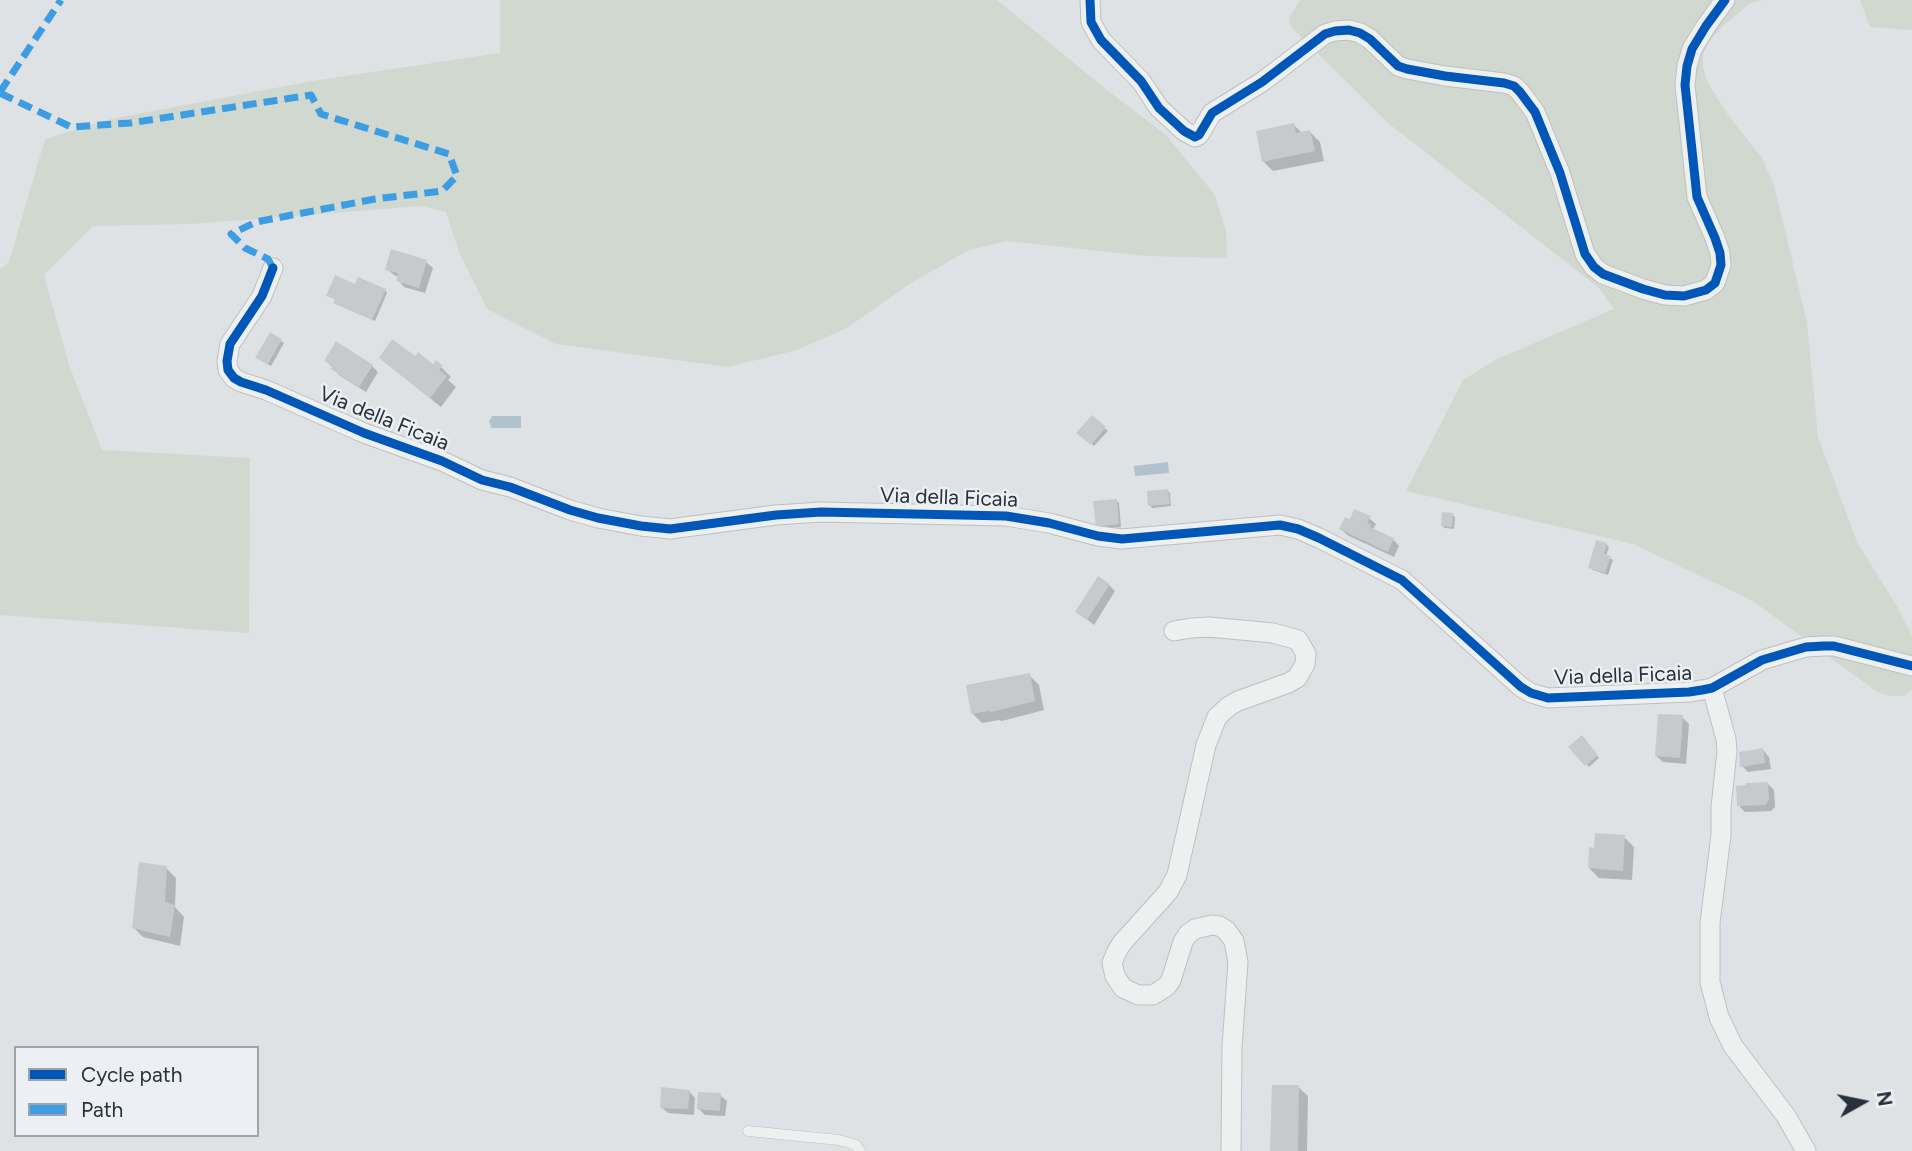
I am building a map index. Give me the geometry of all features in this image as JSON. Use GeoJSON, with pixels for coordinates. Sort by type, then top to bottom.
{"type":"FeatureCollection","features":[{"type":"Feature","properties":{"kind":"street"},"geometry":{"type":"LineString","coordinates":[[1090,0],[1091,22],[1101,40],[1141,81],[1159,108],[1184,131],[1195,137],[1199,135],[1212,113],[1262,82],[1325,34],[1335,31],[1349,30],[1360,33],[1398,66],[1407,69],[1514,86],[1535,112],[1560,173],[1586,254],[1594,267],[1603,274],[1643,289],[1665,295],[1684,296],[1706,290],[1715,283],[1721,265],[1720,253],[1697,197],[1685,85],[1692,49],[1725,0]]}},
{"type":"Feature","properties":{"kind":"street","name":"Via della Ficaia"},"geometry":{"type":"LineString","coordinates":[[273,268],[262,296],[230,344],[228,370],[234,378],[364,433],[442,461],[482,480],[510,487],[570,510],[619,522],[670,529],[821,512],[1006,516],[1122,539],[1280,525],[1319,538],[1402,580],[1521,687],[1548,698],[1689,692],[1712,688],[1762,660],[1806,647],[1834,646],[1912,666]]}},
{"type":"Feature","properties":{"kind":"street"},"geometry":{"type":"LineString","coordinates":[[1174,631],[1209,627],[1273,633],[1297,640],[1306,654],[1306,664],[1297,678],[1288,684],[1238,701],[1217,717],[1206,745],[1177,875],[1163,899],[1122,943],[1112,964],[1115,976],[1123,988],[1138,995],[1153,995],[1171,980],[1183,942],[1195,929],[1219,926],[1226,930],[1234,941],[1238,962],[1231,1151]]}},
{"type":"Feature","properties":{"kind":"street"},"geometry":{"type":"LineString","coordinates":[[1712,688],[1727,751],[1721,835],[1710,923],[1710,982],[1719,1017],[1733,1046],[1786,1116],[1806,1151]]}},
{"type":"Feature","properties":{"kind":"lane"},"geometry":{"type":"LineString","coordinates":[[748,1132],[839,1140],[856,1145],[860,1151]]}},
{"type":"Feature","properties":{"kind":"shaded area"},"geometry":{"type":"Polygon","coordinates":[[[500,0],[997,0],[1166,135],[1215,195],[1226,231],[1227,258],[1146,256],[1006,241],[969,250],[911,283],[847,328],[797,350],[728,367],[556,344],[487,309],[459,252],[446,212],[422,206],[190,224],[93,226],[44,275],[69,365],[102,450],[250,458],[249,633],[0,615],[0,269],[9,262],[45,139],[111,119],[312,81],[500,53],[500,0]]]}},
{"type":"Feature","properties":{"kind":"shaded area"},"geometry":{"type":"Polygon","coordinates":[[[1300,0],[1763,0],[1749,4],[1723,26],[1703,54],[1703,67],[1708,83],[1726,112],[1762,158],[1774,185],[1807,322],[1818,437],[1857,542],[1912,635],[1912,690],[1904,696],[1889,696],[1876,691],[1753,601],[1633,544],[1406,491],[1463,380],[1495,360],[1614,309],[1599,288],[1388,123],[1291,27],[1289,18],[1300,0]]]}},
{"type":"Feature","properties":{"kind":"shaded area"},"geometry":{"type":"Polygon","coordinates":[[[1860,0],[1912,0],[1912,30],[1870,27],[1860,0]]]}},
{"type":"Feature","properties":{"kind":"water"},"geometry":{"type":"Polygon","coordinates":[[[492,416],[521,416],[521,428],[491,428],[489,420],[492,416]]]}},
{"type":"Feature","properties":{"kind":"water"},"geometry":{"type":"Polygon","coordinates":[[[1168,462],[1169,473],[1135,476],[1134,466],[1168,462]]]}},
{"type":"Feature","properties":{"kind":"building"},"geometry":{"type":"Polygon","coordinates":[[[1294,123],[1296,133],[1310,130],[1315,151],[1262,162],[1256,131],[1294,123]]]}},
{"type":"Feature","properties":{"kind":"building"},"geometry":{"type":"Polygon","coordinates":[[[391,249],[427,260],[419,288],[396,281],[398,273],[385,270],[391,249]]]}},
{"type":"Feature","properties":{"kind":"building"},"geometry":{"type":"Polygon","coordinates":[[[335,275],[355,284],[358,277],[386,289],[372,320],[333,303],[335,299],[326,296],[335,275]]]}},
{"type":"Feature","properties":{"kind":"building"},"geometry":{"type":"Polygon","coordinates":[[[270,332],[282,339],[268,364],[255,358],[270,332]]]}},
{"type":"Feature","properties":{"kind":"building"},"geometry":{"type":"Polygon","coordinates":[[[392,339],[415,356],[418,352],[433,364],[436,360],[443,366],[439,370],[447,376],[430,398],[379,358],[392,339]]]}},
{"type":"Feature","properties":{"kind":"building"},"geometry":{"type":"Polygon","coordinates":[[[336,341],[373,365],[359,387],[331,369],[333,366],[324,361],[336,341]]]}},
{"type":"Feature","properties":{"kind":"building"},"geometry":{"type":"Polygon","coordinates":[[[1092,415],[1106,427],[1091,445],[1076,433],[1092,415]]]}},
{"type":"Feature","properties":{"kind":"building"},"geometry":{"type":"Polygon","coordinates":[[[1168,489],[1170,504],[1148,506],[1147,491],[1168,489]]]}},
{"type":"Feature","properties":{"kind":"building"},"geometry":{"type":"Polygon","coordinates":[[[1117,499],[1119,524],[1096,527],[1093,501],[1117,499]]]}},
{"type":"Feature","properties":{"kind":"building"},"geometry":{"type":"Polygon","coordinates":[[[1354,509],[1371,516],[1367,523],[1370,527],[1394,538],[1388,552],[1339,529],[1345,517],[1350,519],[1354,509]]]}},
{"type":"Feature","properties":{"kind":"building"},"geometry":{"type":"Polygon","coordinates":[[[1442,512],[1453,513],[1452,527],[1441,526],[1442,512]]]}},
{"type":"Feature","properties":{"kind":"building"},"geometry":{"type":"Polygon","coordinates":[[[1596,540],[1607,543],[1604,554],[1611,556],[1605,573],[1588,568],[1596,540]]]}},
{"type":"Feature","properties":{"kind":"building"},"geometry":{"type":"Polygon","coordinates":[[[1098,576],[1110,584],[1087,620],[1075,612],[1098,576]]]}},
{"type":"Feature","properties":{"kind":"building"},"geometry":{"type":"Polygon","coordinates":[[[1030,673],[1035,701],[971,714],[966,685],[1030,673]]]}},
{"type":"Feature","properties":{"kind":"building"},"geometry":{"type":"Polygon","coordinates":[[[1658,714],[1683,715],[1680,758],[1655,756],[1658,714]]]}},
{"type":"Feature","properties":{"kind":"building"},"geometry":{"type":"Polygon","coordinates":[[[1582,735],[1598,755],[1585,766],[1568,747],[1582,735]]]}},
{"type":"Feature","properties":{"kind":"building"},"geometry":{"type":"Polygon","coordinates":[[[1763,748],[1765,763],[1740,767],[1739,752],[1763,748]]]}},
{"type":"Feature","properties":{"kind":"building"},"geometry":{"type":"Polygon","coordinates":[[[1768,782],[1769,800],[1765,805],[1737,806],[1736,786],[1768,782]]]}},
{"type":"Feature","properties":{"kind":"building"},"geometry":{"type":"Polygon","coordinates":[[[1595,833],[1625,835],[1623,871],[1588,868],[1589,847],[1594,848],[1595,833]]]}},
{"type":"Feature","properties":{"kind":"building"},"geometry":{"type":"Polygon","coordinates":[[[139,862],[167,866],[165,902],[175,905],[170,937],[132,928],[139,862]]]}},
{"type":"Feature","properties":{"kind":"building"},"geometry":{"type":"Polygon","coordinates":[[[1272,1085],[1299,1085],[1298,1151],[1270,1151],[1272,1085]]]}},
{"type":"Feature","properties":{"kind":"building"},"geometry":{"type":"Polygon","coordinates":[[[661,1087],[690,1090],[688,1109],[660,1108],[661,1087]]]}},
{"type":"Feature","properties":{"kind":"building"},"geometry":{"type":"Polygon","coordinates":[[[698,1092],[721,1093],[720,1111],[697,1109],[698,1092]]]}},
{"type":"Feature","properties":{"kind":"marked path"},"geometry":{"type":"LineString","coordinates":[[0,92],[61,0]]}},
{"type":"Feature","properties":{"kind":"marked path"},"geometry":{"type":"LineString","coordinates":[[0,93],[71,127],[130,123],[311,95],[321,114],[449,154],[457,176],[442,191],[375,199],[256,222],[231,234],[245,248],[268,259],[273,268]]}},
{"type":"Feature","properties":{"kind":"cycle path"},"geometry":{"type":"LineString","coordinates":[[1090,0],[1091,22],[1101,40],[1141,81],[1159,108],[1184,131],[1195,137],[1199,135],[1212,113],[1262,82],[1325,34],[1335,31],[1349,30],[1360,33],[1398,66],[1407,69],[1514,86],[1535,112],[1560,173],[1585,254],[1594,267],[1603,274],[1643,289],[1665,295],[1684,296],[1706,290],[1715,283],[1721,265],[1715,238],[1697,197],[1685,85],[1692,49],[1725,0]]}},
{"type":"Feature","properties":{"kind":"cycle path"},"geometry":{"type":"LineString","coordinates":[[273,268],[262,296],[230,344],[228,370],[234,378],[364,433],[442,461],[482,480],[598,518],[670,529],[821,512],[1006,516],[1122,539],[1280,525],[1319,538],[1402,580],[1521,687],[1548,698],[1702,690],[1712,688],[1762,660],[1806,647],[1834,646],[1912,666]]}}]}
